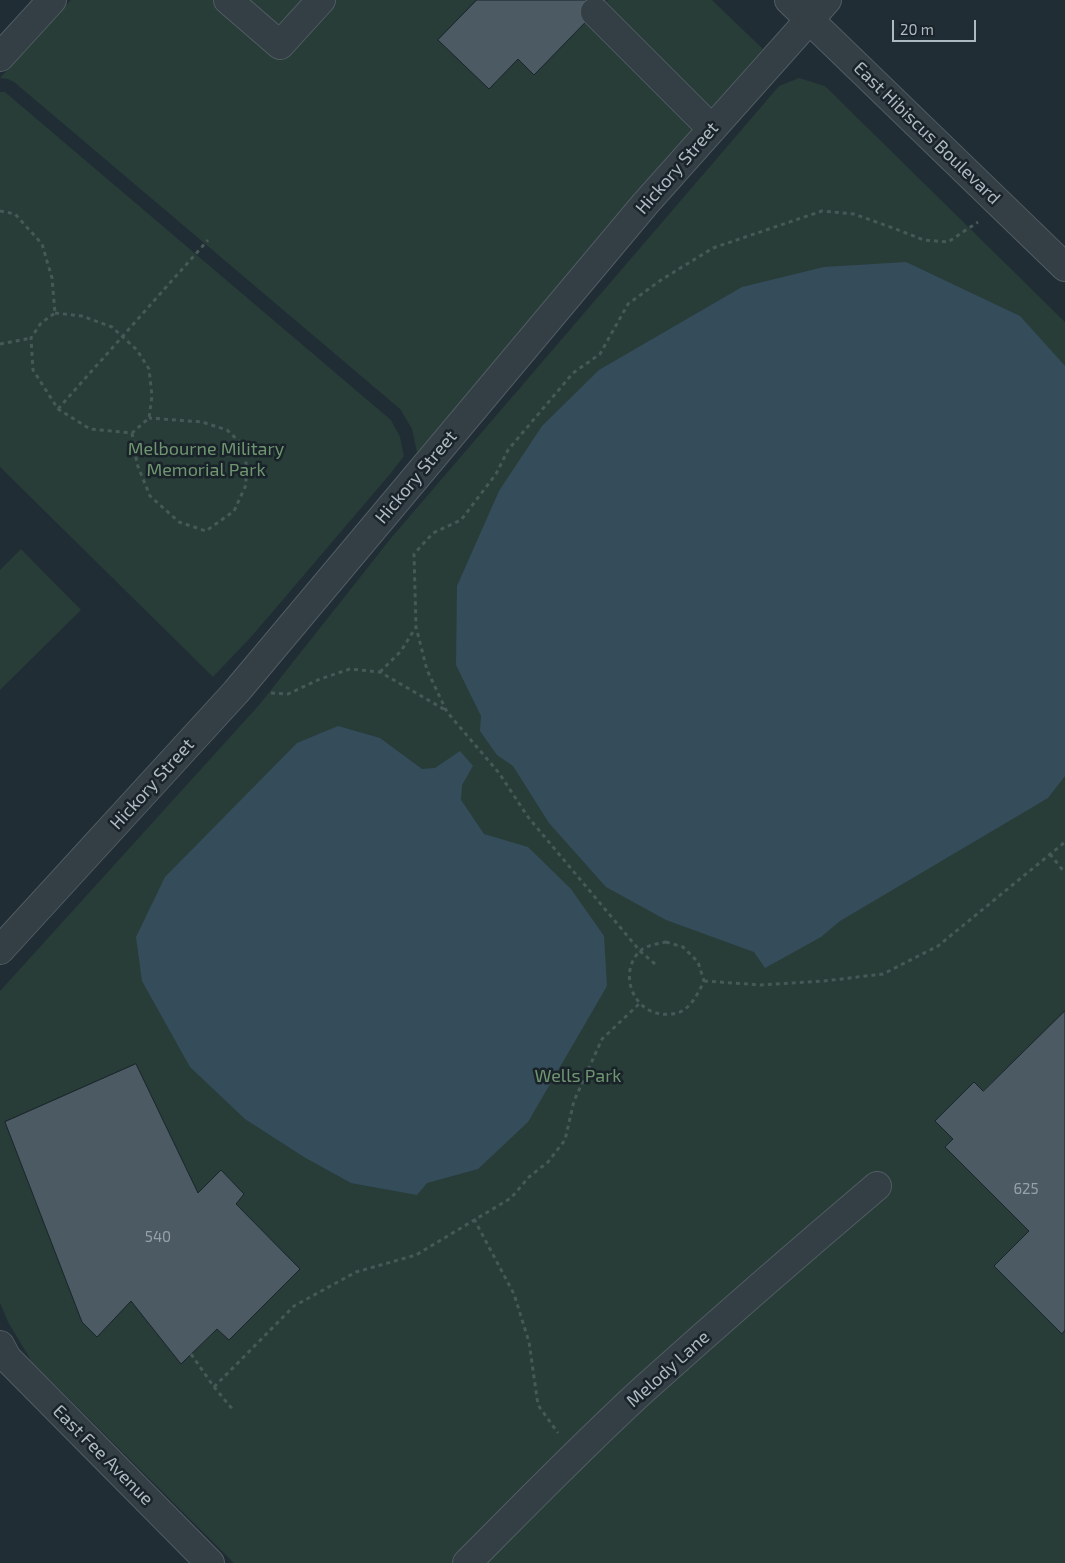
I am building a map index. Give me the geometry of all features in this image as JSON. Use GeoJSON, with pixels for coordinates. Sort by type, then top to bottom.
{"type":"FeatureCollection","features":[{"type":"Feature","properties":{"kind":"street"},"geometry":{"type":"LineString","coordinates":[[0,57],[52,0]]}},
{"type":"Feature","properties":{"kind":"street"},"geometry":{"type":"LineString","coordinates":[[228,0],[280,45],[321,0]]}},
{"type":"Feature","properties":{"kind":"street","name":"East Hibiscus Boulevard"},"geometry":{"type":"LineString","coordinates":[[788,0],[818,10],[1002,206],[1065,267]]}},
{"type":"Feature","properties":{"kind":"street","name":"Hickory Street"},"geometry":{"type":"LineString","coordinates":[[0,950],[236,692],[645,204],[818,10]]}},
{"type":"Feature","properties":{"kind":"street"},"geometry":{"type":"LineString","coordinates":[[595,12],[712,129]]}},
{"type":"Feature","properties":{"kind":"street","name":"Melody Lane"},"geometry":{"type":"LineString","coordinates":[[467,1563],[575,1455],[650,1384],[878,1186]]}},
{"type":"Feature","properties":{"kind":"street","name":"East Fee Avenue"},"geometry":{"type":"LineString","coordinates":[[0,1345],[7,1358],[210,1563]]}},
{"type":"Feature","properties":{"kind":"path"},"geometry":{"type":"LineString","coordinates":[[654,964],[640,951],[528,817],[499,773],[447,712],[427,670],[416,627],[414,554],[433,533],[461,520],[496,474],[508,450],[573,373],[600,354],[628,304],[661,280],[714,248],[822,211],[854,214],[924,240],[948,242],[1002,206]]}},
{"type":"Feature","properties":{"kind":"path"},"geometry":{"type":"LineString","coordinates":[[0,211],[15,214],[42,244],[52,278],[55,313]]}},
{"type":"Feature","properties":{"kind":"path"},"geometry":{"type":"LineString","coordinates":[[58,409],[208,240]]}},
{"type":"Feature","properties":{"kind":"path"},"geometry":{"type":"LineString","coordinates":[[55,313],[82,316],[112,327],[123,337],[137,350],[149,370],[152,396],[149,418],[132,433],[90,429],[58,409],[33,370],[31,338],[41,322],[55,313]]}},
{"type":"Feature","properties":{"kind":"path"},"geometry":{"type":"LineString","coordinates":[[0,344],[31,338]]}},
{"type":"Feature","properties":{"kind":"path"},"geometry":{"type":"LineString","coordinates":[[132,433],[136,464],[150,496],[179,522],[206,531],[234,511],[246,485],[246,448],[227,430],[202,422],[149,418]]}},
{"type":"Feature","properties":{"kind":"path"},"geometry":{"type":"LineString","coordinates":[[380,672],[401,651],[416,627]]}},
{"type":"Feature","properties":{"kind":"path"},"geometry":{"type":"LineString","coordinates":[[236,692],[288,694],[320,679],[350,669],[380,672],[447,712]]}},
{"type":"Feature","properties":{"kind":"path"},"geometry":{"type":"LineString","coordinates":[[704,981],[762,985],[824,981],[883,974],[938,946],[1065,842]]}},
{"type":"Feature","properties":{"kind":"path"},"geometry":{"type":"LineString","coordinates":[[1050,854],[1065,873]]}},
{"type":"Feature","properties":{"kind":"path"},"geometry":{"type":"LineString","coordinates":[[666,942],[683,947],[698,962],[704,981],[696,997],[683,1011],[668,1014],[652,1013],[639,1004],[632,992],[630,966],[640,951],[666,942]]}},
{"type":"Feature","properties":{"kind":"path"},"geometry":{"type":"LineString","coordinates":[[214,1386],[294,1306],[356,1272],[416,1255],[511,1198],[529,1177],[548,1162],[565,1140],[574,1101],[602,1039],[639,1004]]}},
{"type":"Feature","properties":{"kind":"path"},"geometry":{"type":"LineString","coordinates":[[474,1219],[514,1294],[530,1342],[538,1405],[575,1455]]}},
{"type":"Feature","properties":{"kind":"path"},"geometry":{"type":"LineString","coordinates":[[191,1354],[234,1411]]}},
{"type":"Feature","properties":{"kind":"green space"},"geometry":{"type":"Polygon","coordinates":[[[71,0],[712,0],[763,49],[633,195],[417,453],[412,429],[400,409],[14,82],[0,78],[71,0]]]}},
{"type":"Feature","properties":{"kind":"green space","name":"Wells Park"},"geometry":{"type":"Polygon","coordinates":[[[799,78],[825,86],[1065,322],[1065,1563],[234,1563],[32,1362],[8,1322],[0,1303],[0,991],[259,705],[391,538],[779,86],[799,78]]]}},
{"type":"Feature","properties":{"kind":"green space","name":"Melbourne Military Memorial Park"},"geometry":{"type":"Polygon","coordinates":[[[0,92],[5,92],[391,420],[400,437],[404,456],[391,473],[252,636],[213,677],[0,467],[0,92]]]}},
{"type":"Feature","properties":{"kind":"green space"},"geometry":{"type":"Polygon","coordinates":[[[21,549],[81,610],[0,690],[0,570],[21,549]]]}},
{"type":"Feature","properties":{"kind":"water"},"geometry":{"type":"Polygon","coordinates":[[[906,262],[1020,316],[1065,366],[1065,776],[1048,798],[840,921],[821,937],[765,968],[754,952],[666,920],[606,887],[549,823],[513,766],[497,755],[480,731],[481,716],[456,665],[457,586],[499,491],[542,426],[599,370],[742,287],[824,267],[906,262]]]}},
{"type":"Feature","properties":{"kind":"water"},"geometry":{"type":"Polygon","coordinates":[[[338,726],[380,738],[422,769],[435,768],[460,751],[473,766],[462,785],[461,800],[484,834],[528,847],[571,889],[604,936],[607,986],[528,1122],[478,1169],[427,1183],[417,1195],[351,1183],[304,1157],[245,1119],[190,1067],[142,981],[136,937],[165,877],[297,743],[338,726]]]}},
{"type":"Feature","properties":{"kind":"building"},"geometry":{"type":"Polygon","coordinates":[[[477,0],[607,0],[534,75],[518,59],[489,89],[438,40],[477,0]]]}},
{"type":"Feature","properties":{"kind":"building"},"geometry":{"type":"Polygon","coordinates":[[[1065,1011],[1065,1330],[1062,1334],[994,1266],[1029,1231],[945,1147],[953,1139],[935,1121],[974,1082],[983,1091],[1065,1011]]]}},
{"type":"Feature","properties":{"kind":"building"},"geometry":{"type":"Polygon","coordinates":[[[136,1064],[198,1193],[221,1170],[244,1194],[236,1204],[300,1269],[229,1340],[217,1329],[181,1364],[131,1301],[97,1337],[82,1322],[5,1122],[136,1064]]]}}]}
